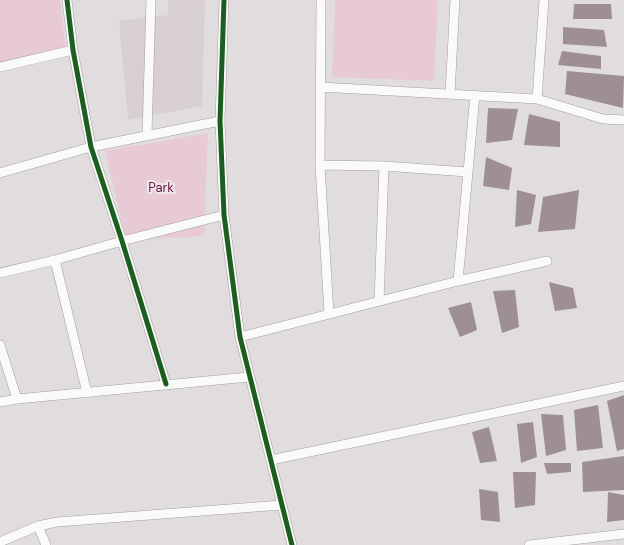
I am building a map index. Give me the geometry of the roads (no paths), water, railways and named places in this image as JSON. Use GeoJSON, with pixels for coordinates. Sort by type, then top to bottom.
{"type":"FeatureCollection","features":[{"type":"Feature","properties":{"kind":"street"},"geometry":{"type":"LineString","coordinates":[[68,0],[73,50],[91,147],[166,384]]}},
{"type":"Feature","properties":{"kind":"street"},"geometry":{"type":"LineString","coordinates":[[147,135],[151,0]]}},
{"type":"Feature","properties":{"kind":"street"},"geometry":{"type":"LineString","coordinates":[[224,0],[220,120],[224,215],[240,337],[292,545]]}},
{"type":"Feature","properties":{"kind":"street"},"geometry":{"type":"LineString","coordinates":[[321,0],[320,165],[329,314]]}},
{"type":"Feature","properties":{"kind":"street"},"geometry":{"type":"LineString","coordinates":[[450,94],[455,0]]}},
{"type":"Feature","properties":{"kind":"street"},"geometry":{"type":"LineString","coordinates":[[537,99],[544,0]]}},
{"type":"Feature","properties":{"kind":"street"},"geometry":{"type":"LineString","coordinates":[[0,67],[73,50]]}},
{"type":"Feature","properties":{"kind":"street"},"geometry":{"type":"LineString","coordinates":[[320,87],[537,99],[603,119],[624,120]]}},
{"type":"Feature","properties":{"kind":"street"},"geometry":{"type":"LineString","coordinates":[[458,281],[475,95]]}},
{"type":"Feature","properties":{"kind":"street"},"geometry":{"type":"LineString","coordinates":[[0,173],[91,147],[220,120]]}},
{"type":"Feature","properties":{"kind":"street"},"geometry":{"type":"LineString","coordinates":[[320,165],[384,166],[467,172]]}},
{"type":"Feature","properties":{"kind":"street"},"geometry":{"type":"LineString","coordinates":[[380,301],[384,166]]}},
{"type":"Feature","properties":{"kind":"street"},"geometry":{"type":"LineString","coordinates":[[0,273],[55,260],[224,215]]}},
{"type":"Feature","properties":{"kind":"street"},"geometry":{"type":"LineString","coordinates":[[55,260],[87,393]]}},
{"type":"Feature","properties":{"kind":"street"},"geometry":{"type":"LineString","coordinates":[[240,337],[458,281],[547,261]]}},
{"type":"Feature","properties":{"kind":"street"},"geometry":{"type":"LineString","coordinates":[[0,345],[17,399]]}},
{"type":"Feature","properties":{"kind":"street"},"geometry":{"type":"LineString","coordinates":[[0,402],[166,384],[249,377]]}},
{"type":"Feature","properties":{"kind":"street"},"geometry":{"type":"LineString","coordinates":[[271,460],[624,386]]}},
{"type":"Feature","properties":{"kind":"street"},"geometry":{"type":"LineString","coordinates":[[0,542],[38,526],[57,522],[282,505]]}},
{"type":"Feature","properties":{"kind":"street"},"geometry":{"type":"LineString","coordinates":[[38,526],[46,545]]}},
{"type":"Feature","properties":{"kind":"street"},"geometry":{"type":"LineString","coordinates":[[529,545],[624,534]]}},
{"type":"Feature","properties":{"kind":"park label","name":"Park"},"geometry":{"type":"Point","coordinates":[161,189]}}]}
